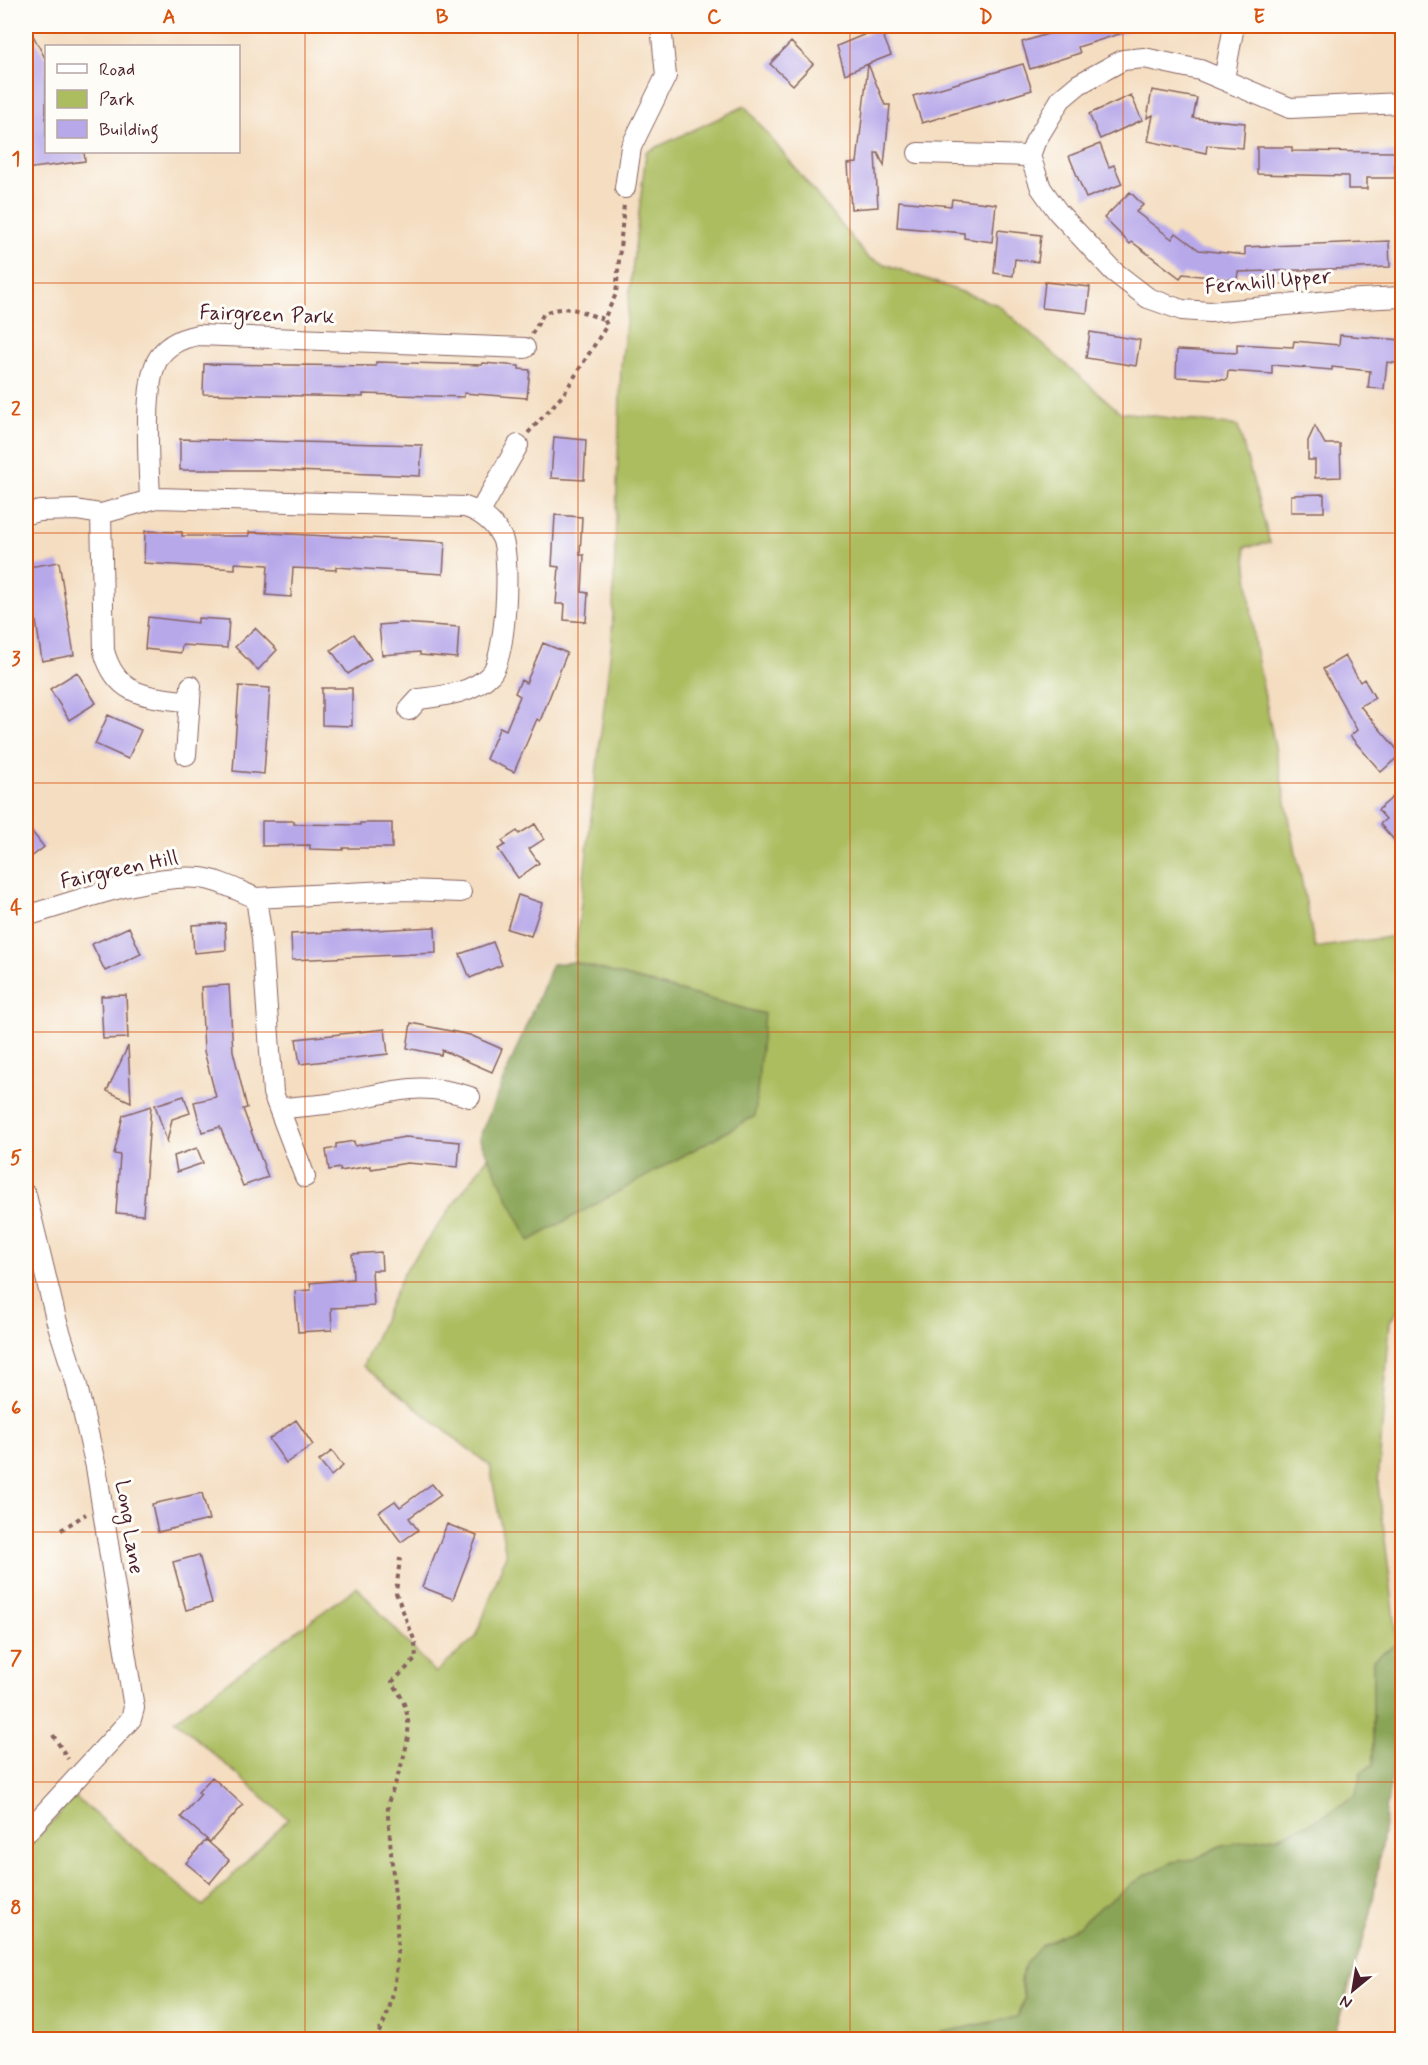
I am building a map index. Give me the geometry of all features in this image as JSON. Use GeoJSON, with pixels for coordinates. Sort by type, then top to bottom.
{"type":"FeatureCollection","features":[{"type":"Feature","properties":{"kind":"street"},"geometry":{"type":"LineString","coordinates":[[626,188],[631,147],[666,76],[662,26]]}},
{"type":"Feature","properties":{"kind":"street"},"geometry":{"type":"LineString","coordinates":[[1224,79],[1234,26]]}},
{"type":"Feature","properties":{"kind":"street"},"geometry":{"type":"LineString","coordinates":[[918,153],[1030,156],[1035,142],[1061,99],[1087,80],[1124,60],[1144,58],[1172,62],[1224,79],[1290,108],[1402,103]]}},
{"type":"Feature","properties":{"kind":"street","name":"Fernhill Upper"},"geometry":{"type":"LineString","coordinates":[[1030,156],[1041,189],[1058,212],[1113,271],[1148,298],[1182,310],[1210,312],[1402,297]]}},
{"type":"Feature","properties":{"kind":"street","name":"Fairgreen Park"},"geometry":{"type":"LineString","coordinates":[[150,500],[148,445],[152,372],[158,358],[182,338],[198,335],[525,348]]}},
{"type":"Feature","properties":{"kind":"street"},"geometry":{"type":"LineString","coordinates":[[480,512],[518,445]]}},
{"type":"Feature","properties":{"kind":"street"},"geometry":{"type":"LineString","coordinates":[[26,514],[40,511],[76,510],[100,514],[150,500],[465,507],[480,512],[493,524],[502,539],[506,552],[504,632],[500,658],[493,672],[478,685],[441,696],[419,699],[409,710]]}},
{"type":"Feature","properties":{"kind":"street"},"geometry":{"type":"LineString","coordinates":[[100,514],[104,651],[109,666],[120,682],[131,692],[190,694],[186,756]]}},
{"type":"Feature","properties":{"kind":"street","name":"Fairgreen Hill"},"geometry":{"type":"LineString","coordinates":[[26,916],[127,888],[179,878],[202,878],[256,898],[405,890],[461,892]]}},
{"type":"Feature","properties":{"kind":"street"},"geometry":{"type":"LineString","coordinates":[[256,898],[273,1093],[305,1177]]}},
{"type":"Feature","properties":{"kind":"street"},"geometry":{"type":"LineString","coordinates":[[279,1109],[332,1103],[400,1088],[451,1090],[470,1097]]}},
{"type":"Feature","properties":{"kind":"street","name":"Long Lane"},"geometry":{"type":"LineString","coordinates":[[26,1195],[56,1319],[76,1382],[102,1504],[134,1708],[132,1719],[26,1833]]}},
{"type":"Feature","properties":{"kind":"path"},"geometry":{"type":"LineString","coordinates":[[604,319],[616,294],[626,188]]}},
{"type":"Feature","properties":{"kind":"path"},"geometry":{"type":"LineString","coordinates":[[518,445],[563,395],[607,325],[604,319],[588,315],[576,308],[544,313],[525,348]]}},
{"type":"Feature","properties":{"kind":"path"},"geometry":{"type":"LineString","coordinates":[[62,1530],[102,1504]]}},
{"type":"Feature","properties":{"kind":"path"},"geometry":{"type":"LineString","coordinates":[[374,2040],[385,2024],[393,1995],[397,1953],[387,1806],[409,1730],[408,1711],[404,1698],[392,1682],[416,1659],[415,1642],[396,1593],[400,1558]]}},
{"type":"Feature","properties":{"kind":"path"},"geometry":{"type":"LineString","coordinates":[[53,1735],[67,1755],[76,1780]]}},
{"type":"Feature","properties":{"kind":"green space"},"geometry":{"type":"Polygon","coordinates":[[[745,106],[868,258],[998,305],[1120,412],[1238,426],[1270,543],[1245,547],[1255,647],[1315,948],[1402,935],[1402,1305],[1390,1321],[1378,1484],[1398,1643],[1373,1660],[1373,1766],[1361,1772],[1356,1795],[1326,1815],[1281,1836],[1223,1845],[1195,1859],[1173,1862],[1098,1909],[1079,1926],[1041,1946],[1021,1979],[1024,1999],[1017,2017],[909,2039],[26,2039],[26,1850],[75,1797],[203,1906],[288,1819],[175,1720],[357,1587],[435,1673],[476,1637],[506,1555],[490,1466],[363,1366],[404,1272],[489,1156],[530,1241],[764,1014],[574,962],[612,639],[621,366],[646,152],[745,106]]]}},
{"type":"Feature","properties":{"kind":"green space"},"geometry":{"type":"Polygon","coordinates":[[[574,962],[764,1014],[755,1116],[529,1241],[479,1138],[552,964],[574,962]]]}},
{"type":"Feature","properties":{"kind":"green space"},"geometry":{"type":"Polygon","coordinates":[[[1398,1643],[1402,1704],[1371,1913],[1333,2039],[1134,2040],[1118,2036],[1108,2040],[909,2039],[1017,2017],[1024,1999],[1021,1979],[1025,1964],[1041,1946],[1079,1926],[1098,1909],[1144,1876],[1173,1862],[1195,1859],[1223,1845],[1281,1836],[1326,1815],[1356,1795],[1361,1772],[1373,1766],[1373,1660],[1398,1643]]]}},
{"type":"Feature","properties":{"kind":"building"},"geometry":{"type":"Polygon","coordinates":[[[26,26],[28,26],[45,58],[45,153],[84,153],[85,161],[26,169],[26,26]]]}},
{"type":"Feature","properties":{"kind":"building"},"geometry":{"type":"Polygon","coordinates":[[[1073,26],[1134,26],[1135,29],[1078,47],[1080,53],[1030,69],[1022,42],[1073,26]]]}},
{"type":"Feature","properties":{"kind":"building"},"geometry":{"type":"Polygon","coordinates":[[[880,28],[891,55],[845,74],[837,46],[880,28]]]}},
{"type":"Feature","properties":{"kind":"building"},"geometry":{"type":"Polygon","coordinates":[[[791,42],[813,64],[793,85],[770,64],[791,42]]]}},
{"type":"Feature","properties":{"kind":"building"},"geometry":{"type":"Polygon","coordinates":[[[868,64],[885,105],[890,105],[884,166],[878,153],[875,153],[878,207],[851,209],[848,164],[857,163],[868,64]]]}},
{"type":"Feature","properties":{"kind":"building"},"geometry":{"type":"Polygon","coordinates":[[[1023,64],[1032,90],[922,123],[913,96],[1023,64]]]}},
{"type":"Feature","properties":{"kind":"building"},"geometry":{"type":"Polygon","coordinates":[[[1152,90],[1197,98],[1193,118],[1245,123],[1243,148],[1207,145],[1206,153],[1148,141],[1153,115],[1147,118],[1152,90]]]}},
{"type":"Feature","properties":{"kind":"building"},"geometry":{"type":"Polygon","coordinates":[[[1131,95],[1142,120],[1100,139],[1089,114],[1131,95]]]}},
{"type":"Feature","properties":{"kind":"building"},"geometry":{"type":"Polygon","coordinates":[[[1100,144],[1109,167],[1114,165],[1122,184],[1086,198],[1069,156],[1100,144]]]}},
{"type":"Feature","properties":{"kind":"building"},"geometry":{"type":"Polygon","coordinates":[[[1257,147],[1292,147],[1292,151],[1395,152],[1395,178],[1367,178],[1367,189],[1348,189],[1348,176],[1257,174],[1257,147]]]}},
{"type":"Feature","properties":{"kind":"building"},"geometry":{"type":"Polygon","coordinates":[[[1130,192],[1143,205],[1136,212],[1172,239],[1176,233],[1199,250],[1245,255],[1245,247],[1389,241],[1390,267],[1238,272],[1237,280],[1183,274],[1180,278],[1132,242],[1130,244],[1104,218],[1130,192]]]}},
{"type":"Feature","properties":{"kind":"building"},"geometry":{"type":"Polygon","coordinates":[[[952,199],[996,204],[992,242],[964,238],[964,233],[897,227],[899,201],[951,206],[952,199]]]}},
{"type":"Feature","properties":{"kind":"building"},"geometry":{"type":"Polygon","coordinates":[[[998,230],[1041,235],[1038,262],[1015,259],[1013,276],[994,273],[998,230]]]}},
{"type":"Feature","properties":{"kind":"building"},"geometry":{"type":"Polygon","coordinates":[[[1045,282],[1090,287],[1087,313],[1042,308],[1045,282]]]}},
{"type":"Feature","properties":{"kind":"building"},"geometry":{"type":"Polygon","coordinates":[[[1090,332],[1140,340],[1136,366],[1086,358],[1090,332]]]}},
{"type":"Feature","properties":{"kind":"building"},"geometry":{"type":"Polygon","coordinates":[[[1340,335],[1402,340],[1402,364],[1387,362],[1384,389],[1368,388],[1370,371],[1332,367],[1332,370],[1272,365],[1272,374],[1228,371],[1227,380],[1176,377],[1177,350],[1237,353],[1237,344],[1293,347],[1294,341],[1339,345],[1340,335]]]}},
{"type":"Feature","properties":{"kind":"building"},"geometry":{"type":"Polygon","coordinates":[[[376,362],[482,365],[483,363],[519,366],[519,369],[530,370],[527,398],[464,393],[464,397],[363,394],[363,397],[203,394],[204,364],[376,366],[376,362]]]}},
{"type":"Feature","properties":{"kind":"building"},"geometry":{"type":"Polygon","coordinates":[[[1315,426],[1325,444],[1340,444],[1341,477],[1315,478],[1315,460],[1308,460],[1308,441],[1315,426]]]}},
{"type":"Feature","properties":{"kind":"building"},"geometry":{"type":"Polygon","coordinates":[[[554,437],[586,440],[584,480],[551,478],[554,437]]]}},
{"type":"Feature","properties":{"kind":"building"},"geometry":{"type":"Polygon","coordinates":[[[180,439],[422,445],[420,476],[270,470],[180,470],[180,439]]]}},
{"type":"Feature","properties":{"kind":"building"},"geometry":{"type":"Polygon","coordinates":[[[1324,494],[1324,512],[1291,512],[1291,495],[1324,494]]]}},
{"type":"Feature","properties":{"kind":"building"},"geometry":{"type":"Polygon","coordinates":[[[555,515],[582,517],[580,555],[584,555],[582,592],[588,593],[586,622],[564,620],[565,604],[556,604],[559,567],[552,566],[555,515]]]}},
{"type":"Feature","properties":{"kind":"building"},"geometry":{"type":"Polygon","coordinates":[[[145,531],[182,532],[182,536],[249,536],[249,532],[445,542],[443,574],[336,567],[336,570],[293,568],[291,597],[266,595],[268,565],[235,563],[235,569],[144,563],[145,531]]]}},
{"type":"Feature","properties":{"kind":"building"},"geometry":{"type":"Polygon","coordinates":[[[59,562],[74,655],[42,661],[28,567],[59,562]]]}},
{"type":"Feature","properties":{"kind":"building"},"geometry":{"type":"Polygon","coordinates":[[[148,617],[198,623],[198,618],[229,620],[227,648],[182,645],[181,653],[145,649],[148,617]]]}},
{"type":"Feature","properties":{"kind":"building"},"geometry":{"type":"Polygon","coordinates":[[[402,623],[459,627],[457,658],[420,655],[420,652],[382,655],[379,625],[402,623]]]}},
{"type":"Feature","properties":{"kind":"building"},"geometry":{"type":"Polygon","coordinates":[[[255,628],[277,650],[258,670],[235,647],[255,628]]]}},
{"type":"Feature","properties":{"kind":"building"},"geometry":{"type":"Polygon","coordinates":[[[354,634],[371,659],[348,674],[331,650],[354,634]]]}},
{"type":"Feature","properties":{"kind":"building"},"geometry":{"type":"Polygon","coordinates":[[[543,643],[567,653],[540,721],[537,719],[514,772],[486,759],[500,727],[506,730],[520,696],[515,693],[521,680],[526,683],[543,643]]]}},
{"type":"Feature","properties":{"kind":"building"},"geometry":{"type":"Polygon","coordinates":[[[1345,656],[1360,682],[1364,679],[1375,698],[1360,706],[1401,754],[1381,772],[1350,736],[1357,730],[1323,669],[1345,656]]]}},
{"type":"Feature","properties":{"kind":"building"},"geometry":{"type":"Polygon","coordinates":[[[77,672],[96,703],[69,720],[50,689],[77,672]]]}},
{"type":"Feature","properties":{"kind":"building"},"geometry":{"type":"Polygon","coordinates":[[[239,686],[270,688],[264,774],[233,771],[239,686]]]}},
{"type":"Feature","properties":{"kind":"building"},"geometry":{"type":"Polygon","coordinates":[[[322,688],[352,688],[352,726],[322,725],[322,688]]]}},
{"type":"Feature","properties":{"kind":"building"},"geometry":{"type":"Polygon","coordinates":[[[108,715],[141,730],[128,759],[95,744],[108,715]]]}},
{"type":"Feature","properties":{"kind":"building"},"geometry":{"type":"Polygon","coordinates":[[[1402,789],[1402,849],[1380,824],[1386,819],[1378,810],[1402,789]]]}},
{"type":"Feature","properties":{"kind":"building"},"geometry":{"type":"Polygon","coordinates":[[[262,821],[294,821],[294,824],[392,823],[392,848],[343,848],[343,850],[310,849],[310,845],[262,846],[262,821]]]}},
{"type":"Feature","properties":{"kind":"building"},"geometry":{"type":"Polygon","coordinates":[[[26,824],[44,847],[26,861],[26,824]]]}},
{"type":"Feature","properties":{"kind":"building"},"geometry":{"type":"Polygon","coordinates":[[[535,824],[544,839],[529,849],[539,863],[518,878],[498,849],[505,845],[502,841],[517,831],[519,834],[535,824]]]}},
{"type":"Feature","properties":{"kind":"building"},"geometry":{"type":"Polygon","coordinates":[[[518,895],[542,903],[531,936],[507,929],[518,895]]]}},
{"type":"Feature","properties":{"kind":"building"},"geometry":{"type":"Polygon","coordinates":[[[225,923],[226,950],[194,953],[192,925],[225,923]]]}},
{"type":"Feature","properties":{"kind":"building"},"geometry":{"type":"Polygon","coordinates":[[[129,927],[141,954],[105,971],[92,944],[129,927]]]}},
{"type":"Feature","properties":{"kind":"building"},"geometry":{"type":"Polygon","coordinates":[[[435,927],[436,953],[292,960],[291,934],[435,927]]]}},
{"type":"Feature","properties":{"kind":"building"},"geometry":{"type":"Polygon","coordinates":[[[493,942],[502,965],[470,978],[460,954],[493,942]]]}},
{"type":"Feature","properties":{"kind":"building"},"geometry":{"type":"Polygon","coordinates":[[[229,985],[233,1051],[247,1108],[243,1109],[268,1177],[243,1186],[220,1127],[202,1132],[194,1102],[216,1097],[204,1051],[201,987],[229,985]]]}},
{"type":"Feature","properties":{"kind":"building"},"geometry":{"type":"Polygon","coordinates":[[[126,995],[128,1038],[103,1039],[101,996],[126,995]]]}},
{"type":"Feature","properties":{"kind":"building"},"geometry":{"type":"Polygon","coordinates":[[[411,1023],[470,1035],[502,1049],[492,1072],[442,1050],[441,1055],[407,1048],[411,1023]]]}},
{"type":"Feature","properties":{"kind":"building"},"geometry":{"type":"Polygon","coordinates":[[[385,1029],[388,1054],[300,1064],[296,1039],[385,1029]]]}},
{"type":"Feature","properties":{"kind":"building"},"geometry":{"type":"Polygon","coordinates":[[[128,1046],[131,1102],[107,1091],[128,1046]]]}},
{"type":"Feature","properties":{"kind":"building"},"geometry":{"type":"Polygon","coordinates":[[[184,1096],[190,1113],[172,1119],[167,1142],[155,1105],[184,1096]]]}},
{"type":"Feature","properties":{"kind":"building"},"geometry":{"type":"Polygon","coordinates":[[[151,1106],[143,1215],[116,1213],[120,1155],[114,1154],[123,1115],[151,1106]]]}},
{"type":"Feature","properties":{"kind":"building"},"geometry":{"type":"Polygon","coordinates":[[[405,1137],[460,1142],[458,1167],[407,1163],[371,1169],[371,1166],[340,1171],[340,1168],[329,1170],[326,1150],[336,1148],[336,1144],[354,1141],[355,1146],[405,1137]]]}},
{"type":"Feature","properties":{"kind":"building"},"geometry":{"type":"Polygon","coordinates":[[[197,1148],[203,1163],[177,1172],[174,1156],[197,1148]]]}},
{"type":"Feature","properties":{"kind":"building"},"geometry":{"type":"Polygon","coordinates":[[[381,1252],[382,1270],[372,1270],[374,1306],[331,1308],[332,1330],[298,1332],[295,1291],[311,1290],[310,1283],[353,1279],[352,1254],[381,1252]]]}},
{"type":"Feature","properties":{"kind":"building"},"geometry":{"type":"Polygon","coordinates":[[[296,1420],[313,1445],[286,1463],[269,1439],[296,1420]]]}},
{"type":"Feature","properties":{"kind":"building"},"geometry":{"type":"Polygon","coordinates":[[[332,1451],[343,1466],[331,1476],[319,1461],[332,1451]]]}},
{"type":"Feature","properties":{"kind":"building"},"geometry":{"type":"Polygon","coordinates":[[[432,1484],[441,1495],[409,1518],[418,1530],[401,1542],[379,1512],[395,1501],[400,1507],[432,1484]]]}},
{"type":"Feature","properties":{"kind":"building"},"geometry":{"type":"Polygon","coordinates":[[[202,1493],[209,1520],[158,1532],[152,1504],[202,1493]]]}},
{"type":"Feature","properties":{"kind":"building"},"geometry":{"type":"Polygon","coordinates":[[[447,1524],[477,1536],[453,1599],[422,1587],[447,1524]]]}},
{"type":"Feature","properties":{"kind":"building"},"geometry":{"type":"Polygon","coordinates":[[[199,1555],[212,1603],[186,1610],[173,1562],[199,1555]]]}},
{"type":"Feature","properties":{"kind":"building"},"geometry":{"type":"Polygon","coordinates":[[[212,1777],[243,1805],[210,1842],[181,1817],[201,1794],[198,1792],[212,1777]]]}},
{"type":"Feature","properties":{"kind":"building"},"geometry":{"type":"Polygon","coordinates":[[[206,1840],[229,1860],[210,1883],[186,1863],[206,1840]]]}}]}
